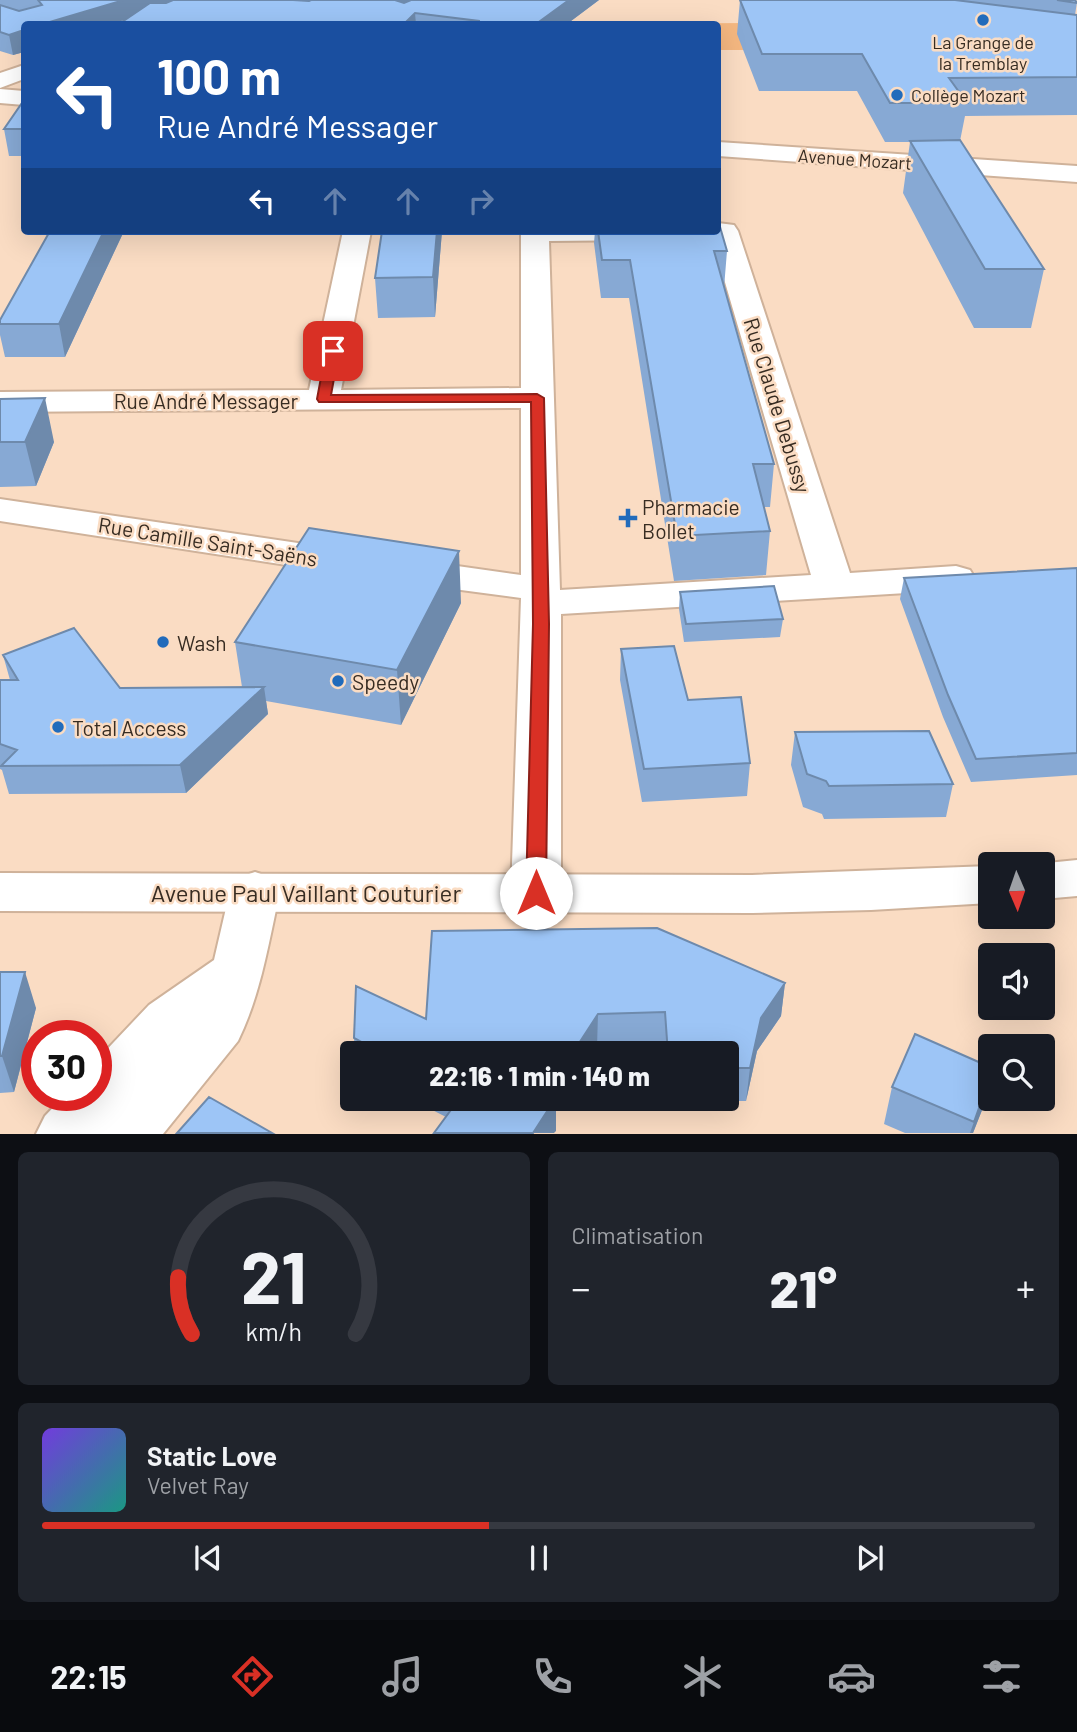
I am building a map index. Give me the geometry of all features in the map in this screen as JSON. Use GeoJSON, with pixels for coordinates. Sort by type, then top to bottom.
{"type":"FeatureCollection","features":[{"type":"Feature","properties":{"kind":"street"},"geometry":{"type":"LineString","coordinates":[[0,80],[21,72]]}},
{"type":"Feature","properties":{"kind":"street"},"geometry":{"type":"LineString","coordinates":[[0,96],[21,98]]}},
{"type":"Feature","properties":{"kind":"street","name":"Avenue Mozart"},"geometry":{"type":"LineString","coordinates":[[721,149],[1077,174]]}},
{"type":"Feature","properties":{"kind":"street","name":"Rue Claude Debussy"},"geometry":{"type":"LineString","coordinates":[[721,231],[724,231],[834,585]]}},
{"type":"Feature","properties":{"kind":"street"},"geometry":{"type":"LineString","coordinates":[[323,399],[356,235]]}},
{"type":"Feature","properties":{"kind":"street"},"geometry":{"type":"LineString","coordinates":[[535,235],[541,596],[536,893]]}},
{"type":"Feature","properties":{"kind":"street","name":"Rue André Messager"},"geometry":{"type":"LineString","coordinates":[[0,402],[537,398]]}},
{"type":"Feature","properties":{"kind":"street","name":"Rue Camille Saint-Saëns"},"geometry":{"type":"LineString","coordinates":[[0,510],[541,596],[834,585],[996,575]]}},
{"type":"Feature","properties":{"kind":"street"},"geometry":{"type":"LineString","coordinates":[[1055,880],[1077,878]]}},
{"type":"Feature","properties":{"kind":"street","name":"Avenue Paul Vaillant Couturier"},"geometry":{"type":"LineString","coordinates":[[0,892],[255,891],[694,896],[910,891],[978,886]]}},
{"type":"Feature","properties":{"kind":"street"},"geometry":{"type":"LineString","coordinates":[[127,1133],[219,1025],[237,971],[255,891]]}},
{"type":"Feature","properties":{"kind":"street"},"geometry":{"type":"LineString","coordinates":[[65,1133],[168,1021],[237,971]]}},
{"type":"Feature","properties":{"kind":"shaded area"},"geometry":{"type":"Polygon","coordinates":[[[721,23],[750,23],[762,50],[721,50],[721,23]]]}},
{"type":"Feature","properties":{"kind":"building"},"geometry":{"type":"Polygon","coordinates":[[[38,0],[124,0],[53,21],[21,21],[21,31],[9,35],[0,32],[0,5],[19,11],[42,5],[38,0]]]}},
{"type":"Feature","properties":{"kind":"building"},"geometry":{"type":"Polygon","coordinates":[[[173,0],[395,0],[404,3],[411,0],[569,0],[540,21],[479,21],[415,13],[407,21],[123,21],[150,3],[173,0]]]}},
{"type":"Feature","properties":{"kind":"building"},"geometry":{"type":"Polygon","coordinates":[[[740,0],[955,0],[1077,15],[1077,77],[949,78],[967,103],[890,103],[862,54],[762,54],[740,0]]]}},
{"type":"Feature","properties":{"kind":"building"},"geometry":{"type":"Polygon","coordinates":[[[21,104],[21,129],[4,129],[21,104]]]}},
{"type":"Feature","properties":{"kind":"building"},"geometry":{"type":"Polygon","coordinates":[[[960,140],[1044,269],[985,269],[910,141],[960,140]]]}},
{"type":"Feature","properties":{"kind":"building"},"geometry":{"type":"Polygon","coordinates":[[[721,230],[727,251],[714,251],[774,464],[753,464],[770,531],[677,536],[630,260],[602,260],[599,235],[721,235],[721,230]]]}},
{"type":"Feature","properties":{"kind":"building"},"geometry":{"type":"Polygon","coordinates":[[[48,235],[102,235],[59,324],[0,324],[48,235]]]}},
{"type":"Feature","properties":{"kind":"building"},"geometry":{"type":"Polygon","coordinates":[[[381,235],[437,235],[433,277],[375,278],[381,235]]]}},
{"type":"Feature","properties":{"kind":"building"},"geometry":{"type":"Polygon","coordinates":[[[45,398],[25,442],[0,442],[0,399],[45,398]]]}},
{"type":"Feature","properties":{"kind":"building"},"geometry":{"type":"Polygon","coordinates":[[[309,528],[459,551],[397,670],[235,642],[309,528]]]}},
{"type":"Feature","properties":{"kind":"building"},"geometry":{"type":"Polygon","coordinates":[[[1077,568],[1077,753],[976,759],[948,695],[904,578],[1077,568]]]}},
{"type":"Feature","properties":{"kind":"building"},"geometry":{"type":"Polygon","coordinates":[[[774,586],[783,619],[686,624],[680,592],[774,586]]]}},
{"type":"Feature","properties":{"kind":"building"},"geometry":{"type":"Polygon","coordinates":[[[74,628],[120,688],[264,687],[180,765],[1,766],[17,750],[0,744],[0,680],[18,680],[3,655],[74,628]]]}},
{"type":"Feature","properties":{"kind":"building"},"geometry":{"type":"Polygon","coordinates":[[[674,646],[688,700],[741,697],[750,763],[644,769],[621,649],[674,646]]]}},
{"type":"Feature","properties":{"kind":"building"},"geometry":{"type":"Polygon","coordinates":[[[929,731],[953,784],[829,786],[826,781],[807,774],[795,732],[929,731]]]}},
{"type":"Feature","properties":{"kind":"building"},"geometry":{"type":"Polygon","coordinates":[[[657,928],[785,983],[761,1018],[750,1068],[739,1068],[739,1041],[667,1041],[665,1012],[598,1014],[580,1041],[359,1041],[354,1038],[356,986],[426,1019],[432,931],[657,928]]]}},
{"type":"Feature","properties":{"kind":"building"},"geometry":{"type":"Polygon","coordinates":[[[0,972],[25,972],[2,1056],[0,1056],[0,972]]]}},
{"type":"Feature","properties":{"kind":"building"},"geometry":{"type":"Polygon","coordinates":[[[915,1034],[978,1062],[978,1111],[974,1122],[892,1087],[915,1034]]]}},
{"type":"Feature","properties":{"kind":"building"},"geometry":{"type":"Polygon","coordinates":[[[209,1097],[272,1133],[177,1133],[209,1097]]]}},
{"type":"Feature","properties":{"kind":"building"},"geometry":{"type":"Polygon","coordinates":[[[450,1111],[547,1111],[533,1133],[434,1133],[450,1111]]]}},
{"type":"Feature","properties":{"kind":"place","name":"La Grange de la Tremblay"},"geometry":{"type":"Point","coordinates":[983,20]}},
{"type":"Feature","properties":{"kind":"place","name":"Collège Mozart"},"geometry":{"type":"Point","coordinates":[897,95]}},
{"type":"Feature","properties":{"kind":"place","name":"Pharmacie Bollet"},"geometry":{"type":"Point","coordinates":[628,518]}},
{"type":"Feature","properties":{"kind":"place","name":"Wash"},"geometry":{"type":"Point","coordinates":[163,642]}},
{"type":"Feature","properties":{"kind":"place","name":"Speedy"},"geometry":{"type":"Point","coordinates":[338,681]}},
{"type":"Feature","properties":{"kind":"place","name":"Total Access"},"geometry":{"type":"Point","coordinates":[58,727]}},
{"type":"Feature","properties":{"kind":"route"},"geometry":{"type":"LineString","coordinates":[[333,351],[323,399],[537,398],[541,624],[536,893]]}}]}
